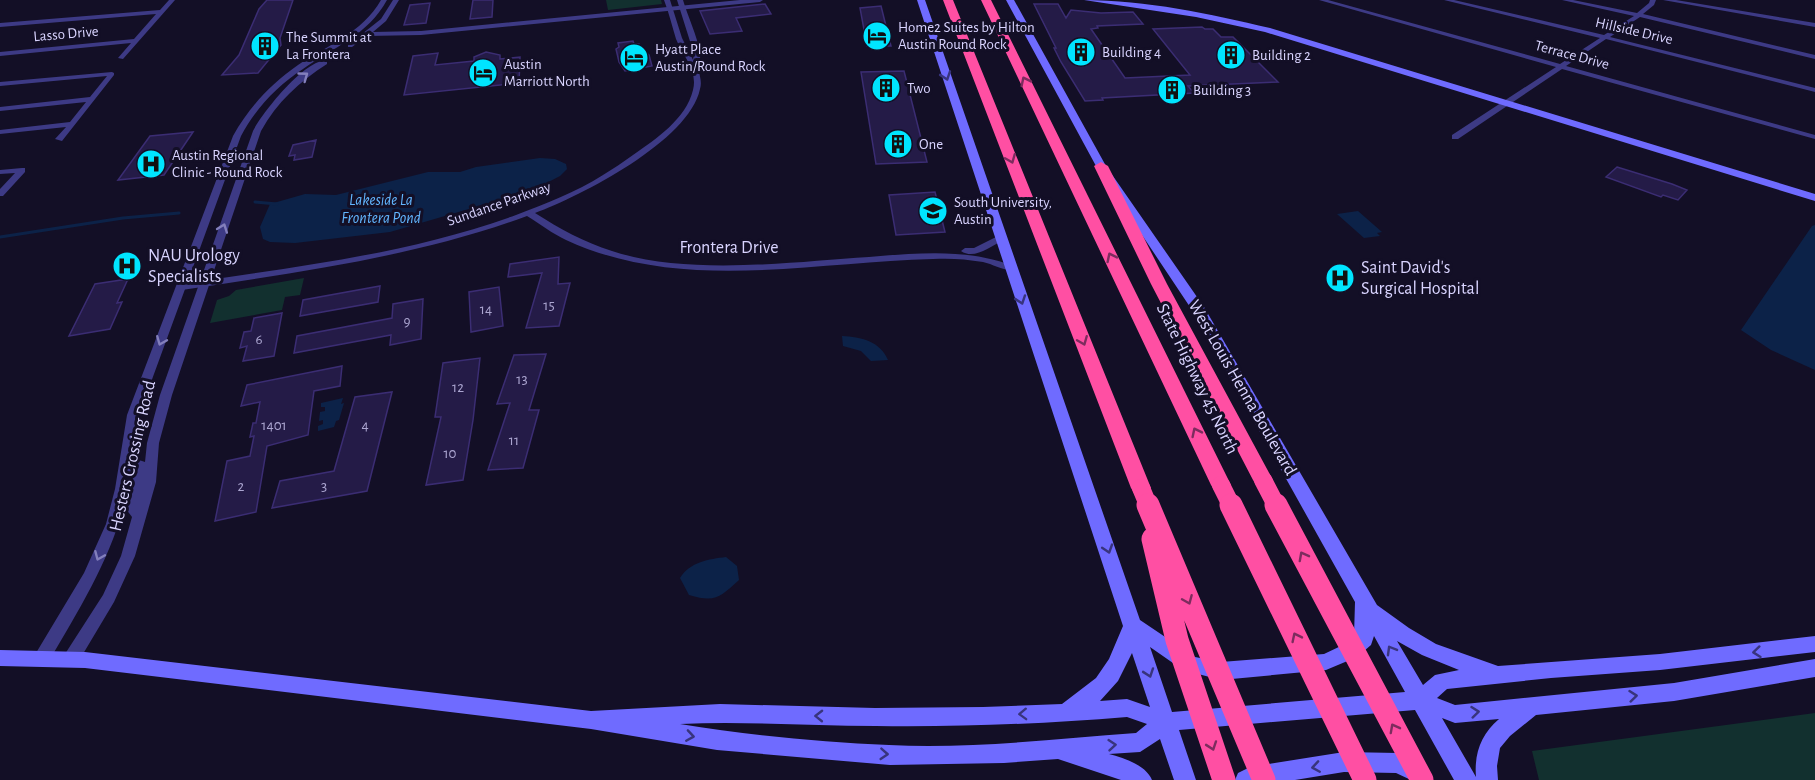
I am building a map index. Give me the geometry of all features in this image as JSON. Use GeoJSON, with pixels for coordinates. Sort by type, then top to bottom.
{"type":"FeatureCollection","features":[{"type":"Feature","properties":{"kind":"highway","name":"State Highway 45 North"},"geometry":{"type":"LineString","coordinates":[[992,3],[1365,780]]}},
{"type":"Feature","properties":{"kind":"highway"},"geometry":{"type":"LineString","coordinates":[[949,4],[1141,488],[1264,780]]}},
{"type":"Feature","properties":{"kind":"highway"},"geometry":{"type":"LineString","coordinates":[[1101,166],[1160,284],[1422,780]]}},
{"type":"Feature","properties":{"kind":"highway"},"geometry":{"type":"LineString","coordinates":[[1141,488],[1177,640],[1224,780]]}},
{"type":"Feature","properties":{"kind":"highway"},"geometry":{"type":"LineString","coordinates":[[1349,747],[1371,780]]}},
{"type":"Feature","properties":{"kind":"main road"},"geometry":{"type":"LineString","coordinates":[[1088,0],[1196,15],[1286,36],[1815,198]]}},
{"type":"Feature","properties":{"kind":"main road"},"geometry":{"type":"LineString","coordinates":[[1128,0],[1178,9],[1196,15]]}},
{"type":"Feature","properties":{"kind":"main road"},"geometry":{"type":"LineString","coordinates":[[923,1],[1010,268],[1185,780]]}},
{"type":"Feature","properties":{"kind":"main road"},"geometry":{"type":"LineString","coordinates":[[992,3],[1011,3]]}},
{"type":"Feature","properties":{"kind":"main road","name":"West Louis Henna Boulevard"},"geometry":{"type":"LineString","coordinates":[[1011,3],[1101,166],[1197,307],[1466,780]]}},
{"type":"Feature","properties":{"kind":"main road"},"geometry":{"type":"LineString","coordinates":[[1132,625],[1190,664],[1221,671],[1326,662],[1350,651],[1364,639],[1363,602]]}},
{"type":"Feature","properties":{"kind":"main road"},"geometry":{"type":"LineString","coordinates":[[1363,602],[1400,634],[1423,648],[1498,674]]}},
{"type":"Feature","properties":{"kind":"main road"},"geometry":{"type":"LineString","coordinates":[[1063,713],[1090,699],[1116,669],[1132,625]]}},
{"type":"Feature","properties":{"kind":"main road"},"geometry":{"type":"LineString","coordinates":[[1420,700],[1442,681],[1498,674],[1660,662],[1815,644]]}},
{"type":"Feature","properties":{"kind":"main road"},"geometry":{"type":"LineString","coordinates":[[0,658],[71,659],[591,720],[717,740],[890,755],[1054,750],[1140,742],[1166,722]]}},
{"type":"Feature","properties":{"kind":"main road"},"geometry":{"type":"LineString","coordinates":[[591,720],[720,713],[875,717],[1063,713],[1127,708],[1166,722],[1420,700],[1455,714],[1674,692],[1815,668]]}},
{"type":"Feature","properties":{"kind":"main road"},"geometry":{"type":"LineString","coordinates":[[1487,780],[1485,762],[1489,744],[1505,726],[1533,706]]}},
{"type":"Feature","properties":{"kind":"main road"},"geometry":{"type":"LineString","coordinates":[[1054,750],[1119,767],[1141,780]]}},
{"type":"Feature","properties":{"kind":"main road"},"geometry":{"type":"LineString","coordinates":[[1246,780],[1250,777],[1344,762],[1398,763],[1434,780]]}},
{"type":"Feature","properties":{"kind":"street"},"geometry":{"type":"LineString","coordinates":[[121,58],[172,0]]}},
{"type":"Feature","properties":{"kind":"street","name":"Hesters Crossing Road"},"geometry":{"type":"LineString","coordinates":[[71,659],[109,598],[128,556],[149,482],[153,443],[164,403],[203,284],[263,119],[273,103],[296,81],[363,32],[384,0]]}},
{"type":"Feature","properties":{"kind":"street","name":"Hesters Crossing Road"},"geometry":{"type":"LineString","coordinates":[[42,658],[99,559],[112,524],[133,415],[245,119],[261,99],[290,74],[384,20],[396,0]]}},
{"type":"Feature","properties":{"kind":"street"},"geometry":{"type":"LineString","coordinates":[[681,4],[716,0]]}},
{"type":"Feature","properties":{"kind":"street"},"geometry":{"type":"LineString","coordinates":[[363,32],[420,33],[668,4],[760,0]]}},
{"type":"Feature","properties":{"kind":"street","name":"Terrace Drive"},"geometry":{"type":"LineString","coordinates":[[1322,0],[1815,137]]}},
{"type":"Feature","properties":{"kind":"street","name":"Hillside Drive"},"geometry":{"type":"LineString","coordinates":[[1447,0],[1815,90]]}},
{"type":"Feature","properties":{"kind":"street"},"geometry":{"type":"LineString","coordinates":[[1565,0],[1815,55]]}},
{"type":"Feature","properties":{"kind":"street"},"geometry":{"type":"LineString","coordinates":[[1455,137],[1604,38],[1652,4],[1653,0]]}},
{"type":"Feature","properties":{"kind":"street"},"geometry":{"type":"LineString","coordinates":[[1666,0],[1815,25]]}},
{"type":"Feature","properties":{"kind":"street"},"geometry":{"type":"LineString","coordinates":[[668,4],[680,41],[696,72]]}},
{"type":"Feature","properties":{"kind":"street","name":"Sundance Parkway"},"geometry":{"type":"LineString","coordinates":[[182,287],[411,248],[528,213],[579,190],[631,162],[667,133],[688,108],[698,81],[697,54],[681,4]]}},
{"type":"Feature","properties":{"kind":"street"},"geometry":{"type":"LineString","coordinates":[[0,25],[162,12]]}},
{"type":"Feature","properties":{"kind":"street","name":"Lasso Drive"},"geometry":{"type":"LineString","coordinates":[[0,54],[135,41]]}},
{"type":"Feature","properties":{"kind":"street"},"geometry":{"type":"LineString","coordinates":[[0,84],[112,74],[59,139]]}},
{"type":"Feature","properties":{"kind":"street"},"geometry":{"type":"LineString","coordinates":[[0,109],[92,99]]}},
{"type":"Feature","properties":{"kind":"street"},"geometry":{"type":"LineString","coordinates":[[0,132],[72,124]]}},
{"type":"Feature","properties":{"kind":"street"},"geometry":{"type":"LineString","coordinates":[[0,172],[22,170],[0,194]]}},
{"type":"Feature","properties":{"kind":"street","name":"Frontera Drive"},"geometry":{"type":"LineString","coordinates":[[528,213],[558,233],[594,249],[622,257],[672,265],[728,268],[942,256]]}},
{"type":"Feature","properties":{"kind":"street"},"geometry":{"type":"LineString","coordinates":[[942,256],[976,251],[1000,238]]}},
{"type":"Feature","properties":{"kind":"street"},"geometry":{"type":"LineString","coordinates":[[942,256],[986,258],[1010,268]]}},
{"type":"Feature","properties":{"kind":"street"},"geometry":{"type":"LineString","coordinates":[[126,460],[138,464],[141,472],[133,509],[140,517]]}},
{"type":"Feature","properties":{"kind":"green space"},"geometry":{"type":"Polygon","coordinates":[[[606,0],[661,0],[662,4],[608,10],[606,0]]]}},
{"type":"Feature","properties":{"kind":"green space"},"geometry":{"type":"Polygon","coordinates":[[[304,278],[300,295],[285,297],[282,310],[210,323],[217,300],[229,296],[236,290],[304,278]]]}},
{"type":"Feature","properties":{"kind":"green space"},"geometry":{"type":"Polygon","coordinates":[[[1815,713],[1815,780],[1539,780],[1532,751],[1815,713]]]}},
{"type":"Feature","properties":{"kind":"water","name":"Lakeside La Frontera Pond"},"geometry":{"type":"Polygon","coordinates":[[[540,158],[555,159],[566,164],[567,169],[560,176],[531,191],[390,232],[295,243],[270,242],[263,239],[260,227],[270,204],[305,194],[336,195],[428,172],[460,172],[476,167],[540,158]]]}},
{"type":"Feature","properties":{"kind":"water"},"geometry":{"type":"Polygon","coordinates":[[[1358,211],[1382,232],[1377,233],[1380,236],[1364,238],[1337,214],[1358,211]]]}},
{"type":"Feature","properties":{"kind":"water"},"geometry":{"type":"Polygon","coordinates":[[[1815,225],[1815,370],[1771,350],[1741,330],[1812,226],[1815,225]]]}},
{"type":"Feature","properties":{"kind":"water"},"geometry":{"type":"Polygon","coordinates":[[[842,336],[875,344],[888,360],[871,361],[861,351],[843,346],[842,336]]]}},
{"type":"Feature","properties":{"kind":"water"},"geometry":{"type":"Polygon","coordinates":[[[343,398],[341,404],[344,403],[339,420],[336,421],[334,427],[318,431],[318,426],[323,424],[323,420],[319,421],[320,412],[325,411],[321,403],[343,398]]]}},
{"type":"Feature","properties":{"kind":"water"},"geometry":{"type":"Polygon","coordinates":[[[726,557],[737,566],[739,580],[717,597],[689,595],[680,578],[684,573],[700,562],[726,557]]]}},
{"type":"Feature","properties":{"kind":"building","name":"The Summit at La Frontera"},"geometry":{"type":"Polygon","coordinates":[[[267,0],[293,0],[280,38],[281,45],[258,73],[222,75],[239,55],[259,9],[267,0]]]}},
{"type":"Feature","properties":{"kind":"building"},"geometry":{"type":"Polygon","coordinates":[[[473,0],[493,0],[492,17],[470,19],[473,0]]]}},
{"type":"Feature","properties":{"kind":"building"},"geometry":{"type":"Polygon","coordinates":[[[430,3],[426,23],[404,25],[410,5],[430,3]]]}},
{"type":"Feature","properties":{"kind":"building"},"geometry":{"type":"Polygon","coordinates":[[[765,4],[771,14],[736,18],[742,31],[710,34],[700,11],[765,4]]]}},
{"type":"Feature","properties":{"kind":"building"},"geometry":{"type":"Polygon","coordinates":[[[1034,4],[1058,4],[1066,18],[1071,10],[1101,13],[1133,12],[1143,24],[1097,26],[1098,28],[1091,29],[1125,78],[1190,75],[1153,29],[1202,27],[1213,29],[1221,37],[1233,37],[1278,82],[1188,86],[1194,93],[1085,101],[1061,62],[1034,4]]]}},
{"type":"Feature","properties":{"kind":"building"},"geometry":{"type":"Polygon","coordinates":[[[881,6],[891,46],[867,46],[860,8],[881,6]]]}},
{"type":"Feature","properties":{"kind":"building","name":"Hyatt Place Austin/Round Rock"},"geometry":{"type":"Polygon","coordinates":[[[633,41],[649,55],[652,66],[625,71],[619,62],[616,49],[619,47],[618,43],[633,41]]]}},
{"type":"Feature","properties":{"kind":"building","name":"Austin Marriott North"},"geometry":{"type":"Polygon","coordinates":[[[486,52],[500,55],[500,59],[520,57],[519,83],[404,95],[413,56],[438,53],[435,65],[474,61],[474,57],[486,52]]]}},
{"type":"Feature","properties":{"kind":"building"},"geometry":{"type":"Polygon","coordinates":[[[904,71],[927,162],[876,164],[861,72],[904,71]]]}},
{"type":"Feature","properties":{"kind":"building","name":"Austin Regional Clinic - Round Rock"},"geometry":{"type":"Polygon","coordinates":[[[193,132],[164,175],[118,180],[150,136],[193,132]]]}},
{"type":"Feature","properties":{"kind":"building"},"geometry":{"type":"Polygon","coordinates":[[[316,140],[312,157],[294,160],[295,155],[289,156],[293,145],[316,140]]]}},
{"type":"Feature","properties":{"kind":"building"},"geometry":{"type":"Polygon","coordinates":[[[1617,167],[1687,190],[1678,200],[1663,195],[1661,197],[1606,177],[1617,167]]]}},
{"type":"Feature","properties":{"kind":"building"},"geometry":{"type":"Polygon","coordinates":[[[935,192],[945,232],[896,235],[889,195],[935,192]]]}},
{"type":"Feature","properties":{"kind":"building"},"geometry":{"type":"Polygon","coordinates":[[[559,257],[558,284],[570,283],[559,326],[526,328],[542,273],[508,277],[510,264],[559,257]]]}},
{"type":"Feature","properties":{"kind":"building"},"geometry":{"type":"Polygon","coordinates":[[[128,279],[117,303],[122,302],[110,329],[69,336],[95,284],[128,279]]]}},
{"type":"Feature","properties":{"kind":"building"},"geometry":{"type":"Polygon","coordinates":[[[380,286],[378,302],[300,316],[303,300],[380,286]]]}},
{"type":"Feature","properties":{"kind":"building"},"geometry":{"type":"Polygon","coordinates":[[[499,287],[503,326],[471,332],[469,292],[499,287]]]}},
{"type":"Feature","properties":{"kind":"building"},"geometry":{"type":"Polygon","coordinates":[[[423,299],[421,339],[390,345],[391,335],[294,353],[297,336],[392,318],[393,304],[423,299]]]}},
{"type":"Feature","properties":{"kind":"building"},"geometry":{"type":"Polygon","coordinates":[[[282,313],[274,356],[243,361],[247,346],[240,348],[244,332],[251,331],[254,318],[282,313]]]}},
{"type":"Feature","properties":{"kind":"building"},"geometry":{"type":"Polygon","coordinates":[[[546,354],[529,410],[539,410],[523,468],[488,470],[510,403],[497,404],[514,355],[546,354]]]}},
{"type":"Feature","properties":{"kind":"building"},"geometry":{"type":"Polygon","coordinates":[[[480,358],[463,480],[426,485],[441,417],[435,417],[443,363],[480,358]]]}},
{"type":"Feature","properties":{"kind":"building"},"geometry":{"type":"Polygon","coordinates":[[[342,366],[340,386],[314,391],[308,435],[267,446],[256,512],[215,521],[227,461],[250,456],[254,436],[250,437],[253,423],[256,423],[260,402],[241,406],[247,385],[342,366]]]}},
{"type":"Feature","properties":{"kind":"building"},"geometry":{"type":"Polygon","coordinates":[[[392,392],[367,491],[272,508],[280,481],[334,471],[355,397],[392,392]]]}},
{"type":"Feature","properties":{"kind":"waterway"},"geometry":{"type":"LineString","coordinates":[[255,202],[277,204]]}},
{"type":"Feature","properties":{"kind":"waterway"},"geometry":{"type":"LineString","coordinates":[[0,237],[123,218],[179,213]]}},
{"type":"Feature","properties":{"kind":"place","name":"Home2 Suites by Hilton Austin Round Rock"},"geometry":{"type":"Point","coordinates":[877,36]}},
{"type":"Feature","properties":{"kind":"place","name":"The Summit at La Frontera"},"geometry":{"type":"Point","coordinates":[265,46]}},
{"type":"Feature","properties":{"kind":"place","name":"Building 4"},"geometry":{"type":"Point","coordinates":[1081,52]}},
{"type":"Feature","properties":{"kind":"place","name":"Building 2"},"geometry":{"type":"Point","coordinates":[1231,55]}},
{"type":"Feature","properties":{"kind":"place","name":"Hyatt Place Austin/Round Rock"},"geometry":{"type":"Point","coordinates":[634,58]}},
{"type":"Feature","properties":{"kind":"place","name":"Austin Marriott North"},"geometry":{"type":"Point","coordinates":[483,73]}},
{"type":"Feature","properties":{"kind":"place","name":"Two"},"geometry":{"type":"Point","coordinates":[886,88]}},
{"type":"Feature","properties":{"kind":"place","name":"Building 3"},"geometry":{"type":"Point","coordinates":[1172,90]}},
{"type":"Feature","properties":{"kind":"place","name":"One"},"geometry":{"type":"Point","coordinates":[898,144]}},
{"type":"Feature","properties":{"kind":"place","name":"Austin Regional Clinic - Round Rock"},"geometry":{"type":"Point","coordinates":[151,164]}},
{"type":"Feature","properties":{"kind":"place","name":"South University, Austin"},"geometry":{"type":"Point","coordinates":[933,211]}},
{"type":"Feature","properties":{"kind":"place","name":"NAU Urology Specialists"},"geometry":{"type":"Point","coordinates":[127,266]}},
{"type":"Feature","properties":{"kind":"place","name":"Saint David's Surgical Hospital"},"geometry":{"type":"Point","coordinates":[1340,278]}}]}
